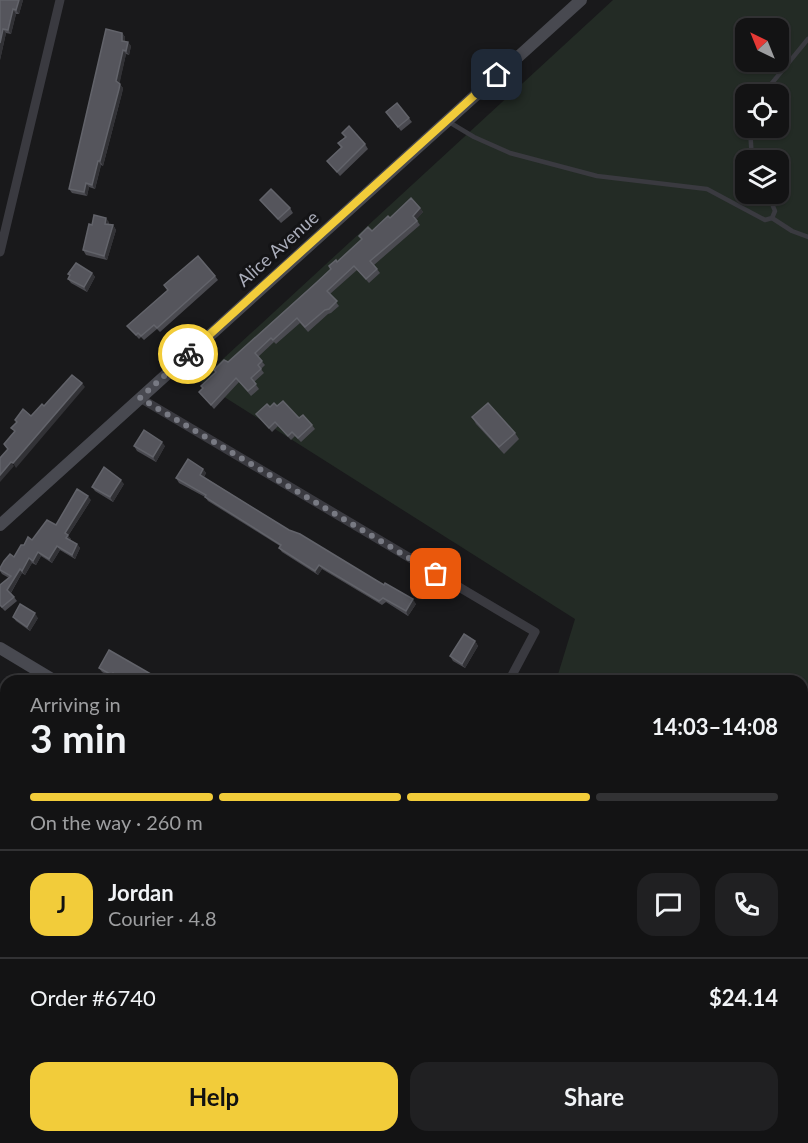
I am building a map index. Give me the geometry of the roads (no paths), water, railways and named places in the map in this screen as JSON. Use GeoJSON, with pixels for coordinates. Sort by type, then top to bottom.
{"type":"FeatureCollection","features":[{"type":"Feature","properties":{"kind":"street"},"geometry":{"type":"LineString","coordinates":[[0,252],[60,0]]}},
{"type":"Feature","properties":{"kind":"street","name":"Alice Avenue"},"geometry":{"type":"LineString","coordinates":[[0,525],[582,0]]}},
{"type":"Feature","properties":{"kind":"street"},"geometry":{"type":"LineString","coordinates":[[0,205],[10,208]]}},
{"type":"Feature","properties":{"kind":"street"},"geometry":{"type":"LineString","coordinates":[[140,398],[535,632],[512,675]]}},
{"type":"Feature","properties":{"kind":"street"},"geometry":{"type":"LineString","coordinates":[[0,648],[45,675]]}},
{"type":"Feature","properties":{"kind":"lane"},"geometry":{"type":"LineString","coordinates":[[771,84],[808,39]]}},
{"type":"Feature","properties":{"kind":"lane"},"geometry":{"type":"LineString","coordinates":[[447,121],[474,137],[510,153],[597,176],[707,189],[765,220],[772,218],[792,231],[808,237]]}},
{"type":"Feature","properties":{"kind":"lane"},"geometry":{"type":"LineString","coordinates":[[772,204],[775,211],[772,218]]}}]}
